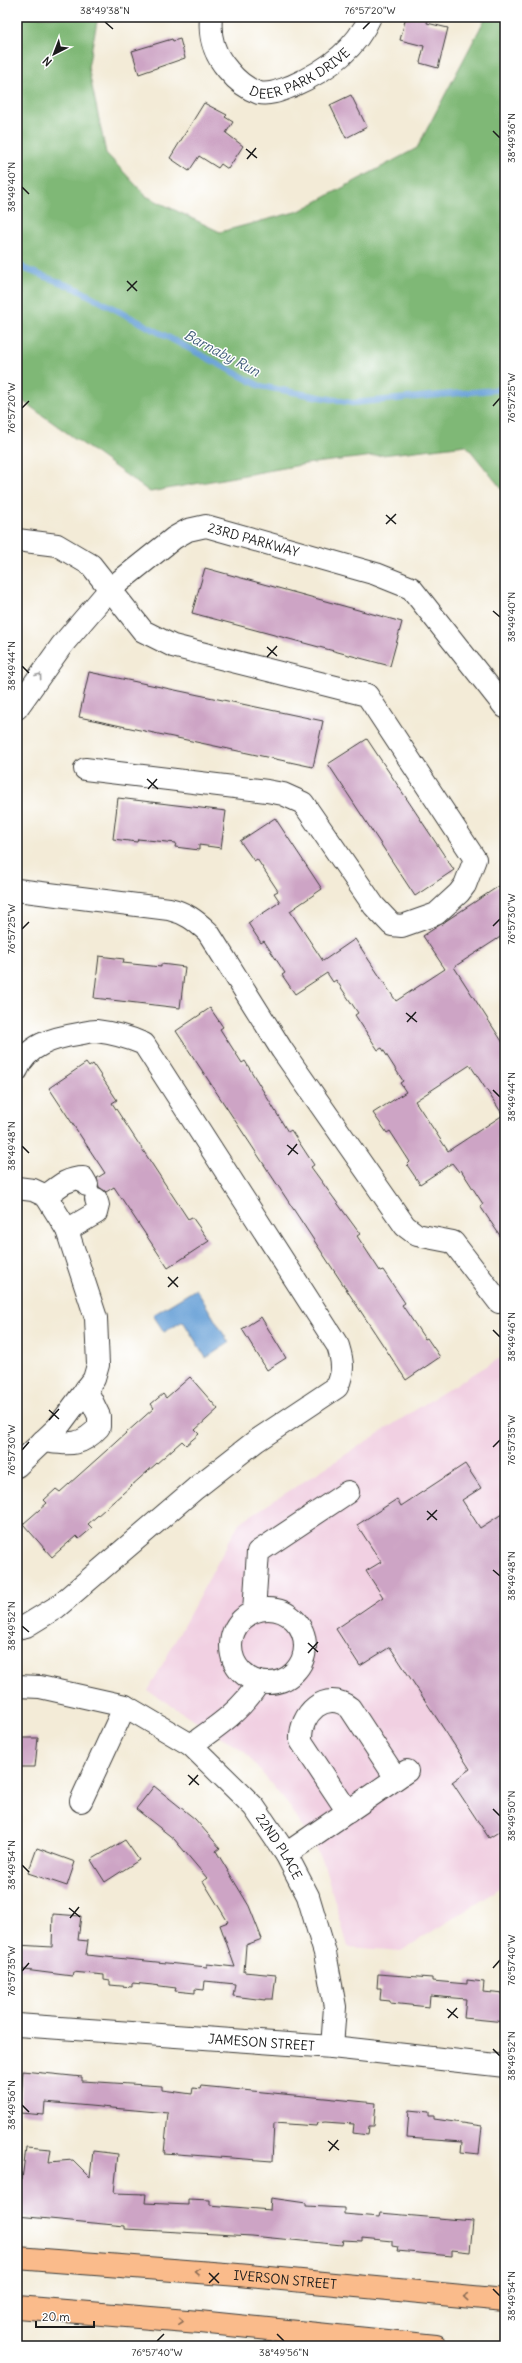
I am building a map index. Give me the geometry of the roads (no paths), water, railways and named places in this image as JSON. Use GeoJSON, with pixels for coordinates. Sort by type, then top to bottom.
{"type":"FeatureCollection","features":[{"type":"Feature","properties":{"kind":"main road","name":"IVERSON STREET"},"geometry":{"type":"LineString","coordinates":[[17,2258],[238,2275],[505,2300]]}},
{"type":"Feature","properties":{"kind":"main road"},"geometry":{"type":"LineString","coordinates":[[17,2307],[199,2322],[436,2346]]}},
{"type":"Feature","properties":{"kind":"street","name":"DEER PARK DRIVE"},"geometry":{"type":"LineString","coordinates":[[211,17],[210,30],[213,47],[222,64],[233,77],[248,89],[260,93],[271,93],[309,79],[326,69],[348,49],[365,27],[370,17]]}},
{"type":"Feature","properties":{"kind":"street","name":"23RD PARKWAY"},"geometry":{"type":"LineString","coordinates":[[17,708],[62,645],[110,589],[174,538],[188,530],[206,526],[376,574],[411,588],[505,706]]}},
{"type":"Feature","properties":{"kind":"street"},"geometry":{"type":"LineString","coordinates":[[17,540],[57,545],[91,565],[144,631],[173,646],[367,695],[475,859],[460,893],[436,914],[402,926],[392,925],[374,906],[315,817],[304,803],[267,791],[85,769]]}},
{"type":"Feature","properties":{"kind":"street"},"geometry":{"type":"LineString","coordinates":[[17,890],[169,909],[183,912],[194,919],[208,932],[282,1050],[405,1226],[417,1236],[453,1242],[499,1302]]}},
{"type":"Feature","properties":{"kind":"street"},"geometry":{"type":"LineString","coordinates":[[17,1070],[26,1056],[35,1048],[46,1041],[61,1036],[94,1031],[125,1036],[144,1044],[338,1346],[343,1362],[342,1377],[336,1387],[256,1441],[220,1469],[57,1607],[26,1626],[17,1628]]}},
{"type":"Feature","properties":{"kind":"street"},"geometry":{"type":"LineString","coordinates":[[46,1196],[67,1180],[75,1178],[83,1178],[92,1192],[98,1205],[96,1213],[66,1230]]}},
{"type":"Feature","properties":{"kind":"street"},"geometry":{"type":"LineString","coordinates":[[17,1188],[33,1190],[46,1196],[66,1230],[96,1318],[98,1330],[98,1366],[94,1379],[58,1427],[17,1466]]}},
{"type":"Feature","properties":{"kind":"street"},"geometry":{"type":"LineString","coordinates":[[43,1441],[78,1444],[90,1437],[99,1428],[99,1416],[86,1389]]}},
{"type":"Feature","properties":{"kind":"street"},"geometry":{"type":"LineString","coordinates":[[254,1611],[258,1552],[348,1492]]}},
{"type":"Feature","properties":{"kind":"street"},"geometry":{"type":"LineString","coordinates":[[273,1608],[282,1611],[297,1621],[305,1638],[304,1657],[294,1673],[278,1682],[259,1682],[250,1679],[236,1666],[231,1648],[231,1639],[239,1622],[254,1611],[273,1608]]}},
{"type":"Feature","properties":{"kind":"street"},"geometry":{"type":"LineString","coordinates":[[191,1745],[233,1715],[250,1696],[259,1682]]}},
{"type":"Feature","properties":{"kind":"street","name":"22ND PLACE"},"geometry":{"type":"LineString","coordinates":[[17,1686],[40,1687],[125,1706],[191,1745],[254,1807],[286,1854],[308,1896],[325,1953],[335,2007],[332,2047]]}},
{"type":"Feature","properties":{"kind":"street"},"geometry":{"type":"LineString","coordinates":[[286,1854],[348,1812],[402,1774],[350,1708],[342,1702],[334,1700],[325,1702],[316,1707],[305,1719],[300,1733],[301,1741],[348,1812]]}},
{"type":"Feature","properties":{"kind":"street"},"geometry":{"type":"LineString","coordinates":[[81,1801],[125,1706]]}},
{"type":"Feature","properties":{"kind":"street","name":"JAMESON STREET"},"geometry":{"type":"LineString","coordinates":[[17,2025],[332,2047],[505,2066]]}},
{"type":"Feature","properties":{"kind":"water"},"geometry":{"type":"Polygon","coordinates":[[[196,1289],[229,1343],[206,1358],[183,1321],[164,1332],[153,1315],[196,1289]]]}},
{"type":"Feature","properties":{"kind":"waterway","name":"Barnaby Run"},"geometry":{"type":"LineString","coordinates":[[17,262],[25,269],[77,289],[260,386],[352,403],[505,389]]}}]}
